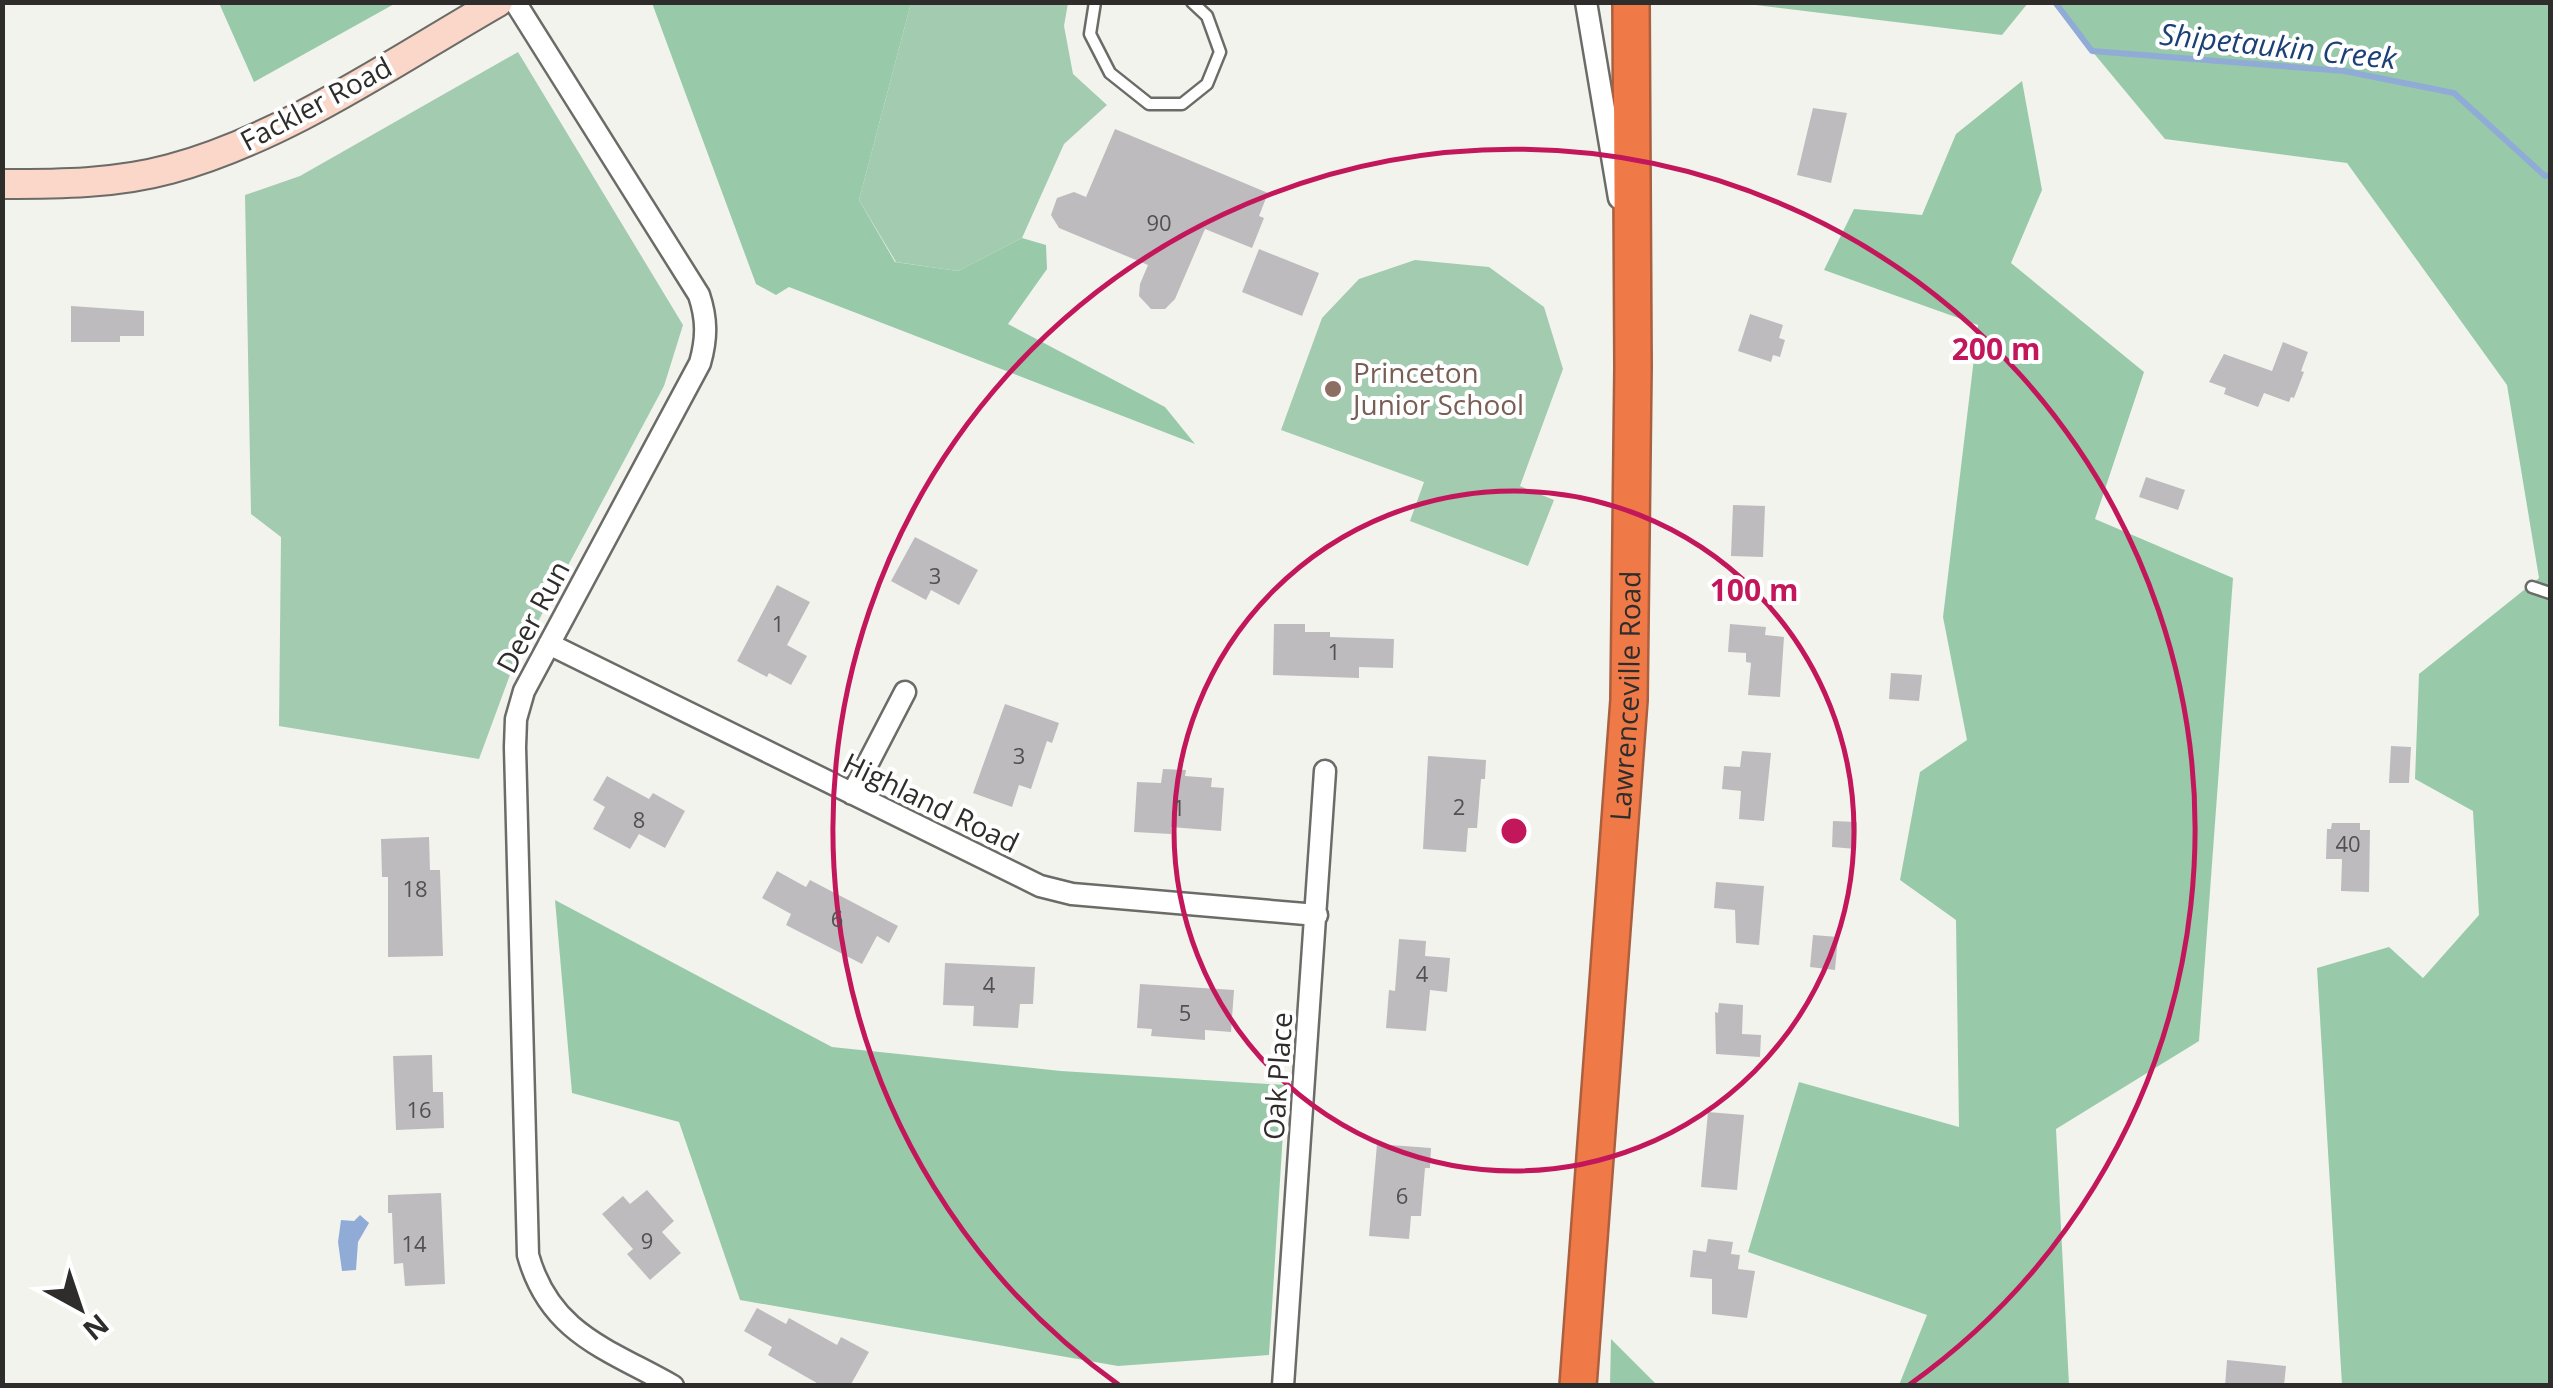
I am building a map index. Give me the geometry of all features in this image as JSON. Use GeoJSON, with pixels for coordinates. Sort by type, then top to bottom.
{"type":"FeatureCollection","features":[{"type":"Feature","properties":{"kind":"highway","name":"Lawrenceville Road"},"geometry":{"type":"LineString","coordinates":[[1578,1386],[1629,700],[1633,283],[1630,2]]}},
{"type":"Feature","properties":{"kind":"street","name":"Fackler Road"},"geometry":{"type":"LineString","coordinates":[[2,184],[116,180],[168,170],[228,151],[277,129],[498,2]]}},
{"type":"Feature","properties":{"kind":"street","name":"Deer Run"},"geometry":{"type":"LineString","coordinates":[[515,2],[698,295],[705,314],[706,340],[700,362],[524,690],[516,718],[514,747],[528,1256],[542,1294],[568,1326],[673,1386]]}},
{"type":"Feature","properties":{"kind":"street"},"geometry":{"type":"LineString","coordinates":[[1586,2],[1633,283]]}},
{"type":"Feature","properties":{"kind":"street","name":"Highland Road"},"geometry":{"type":"LineString","coordinates":[[548,644],[1040,886],[1072,894],[1317,914]]}},
{"type":"Feature","properties":{"kind":"street"},"geometry":{"type":"LineString","coordinates":[[852,794],[905,692]]}},
{"type":"Feature","properties":{"kind":"street","name":"Oak Place"},"geometry":{"type":"LineString","coordinates":[[1283,1386],[1326,771]]}},
{"type":"Feature","properties":{"kind":"lane"},"geometry":{"type":"LineString","coordinates":[[1095,2],[1090,34],[1110,73],[1149,104],[1182,104],[1207,84],[1220,52],[1207,16],[1192,2]]}},
{"type":"Feature","properties":{"kind":"lane"},"geometry":{"type":"LineString","coordinates":[[2532,587],[2550,594]]}},
{"type":"Feature","properties":{"kind":"green space"},"geometry":{"type":"Polygon","coordinates":[[[2028,2],[2002,35],[1739,3],[2028,2]]]}},
{"type":"Feature","properties":{"kind":"green space"},"geometry":{"type":"Polygon","coordinates":[[[219,3],[396,3],[254,82],[219,3]]]}},
{"type":"Feature","properties":{"kind":"green space"},"geometry":{"type":"Polygon","coordinates":[[[652,3],[911,3],[859,200],[895,262],[958,271],[1022,238],[1046,245],[1047,269],[1008,324],[1165,407],[1195,444],[789,287],[776,295],[756,284],[652,3]]]}},
{"type":"Feature","properties":{"kind":"green space"},"geometry":{"type":"Polygon","coordinates":[[[911,3],[1068,3],[1064,26],[1073,74],[1107,105],[1064,144],[1022,238],[958,271],[896,262],[859,200],[911,3]]]}},
{"type":"Feature","properties":{"kind":"green space"},"geometry":{"type":"Polygon","coordinates":[[[2052,3],[2550,3],[2550,1385],[2342,1385],[2317,968],[2389,947],[2423,978],[2479,915],[2473,811],[2415,779],[2419,674],[2539,578],[2507,385],[2347,163],[2165,139],[2052,3]]]}},
{"type":"Feature","properties":{"kind":"green space"},"geometry":{"type":"Polygon","coordinates":[[[518,52],[683,325],[664,386],[511,672],[479,759],[279,726],[281,537],[251,514],[245,195],[300,176],[518,52]]]}},
{"type":"Feature","properties":{"kind":"green space"},"geometry":{"type":"Polygon","coordinates":[[[2022,81],[2042,190],[2011,263],[2144,372],[2095,519],[2233,578],[2199,1041],[2056,1129],[2069,1385],[1899,1385],[1927,1315],[1748,1252],[1799,1082],[1959,1127],[1956,920],[1900,880],[1920,772],[1967,740],[1943,617],[1978,325],[1824,270],[1854,209],[1922,215],[1956,134],[2022,81]]]}},
{"type":"Feature","properties":{"kind":"green space"},"geometry":{"type":"Polygon","coordinates":[[[1415,260],[1489,267],[1544,307],[1563,369],[1520,486],[1554,500],[1528,566],[1410,521],[1424,482],[1281,430],[1322,318],[1359,279],[1415,260]]]}},
{"type":"Feature","properties":{"kind":"green space"},"geometry":{"type":"Polygon","coordinates":[[[555,900],[832,1047],[1061,1071],[1286,1085],[1269,1355],[1118,1366],[740,1300],[679,1122],[572,1093],[555,900]]]}},
{"type":"Feature","properties":{"kind":"green space"},"geometry":{"type":"Polygon","coordinates":[[[1611,1339],[1657,1385],[1610,1385],[1611,1339]]]}},
{"type":"Feature","properties":{"kind":"water"},"geometry":{"type":"Polygon","coordinates":[[[360,1215],[369,1223],[358,1242],[356,1270],[342,1271],[338,1242],[341,1220],[354,1221],[360,1215]]]}},
{"type":"Feature","properties":{"kind":"building"},"geometry":{"type":"Polygon","coordinates":[[[1813,108],[1847,113],[1831,183],[1797,175],[1813,108]]]}},
{"type":"Feature","properties":{"kind":"building"},"geometry":{"type":"Polygon","coordinates":[[[1115,129],[1268,193],[1259,216],[1264,218],[1252,248],[1205,229],[1175,299],[1165,309],[1151,309],[1139,296],[1148,265],[1059,228],[1051,215],[1057,198],[1074,192],[1086,197],[1115,129]]]}},
{"type":"Feature","properties":{"kind":"building"},"geometry":{"type":"Polygon","coordinates":[[[1259,249],[1319,273],[1302,316],[1242,292],[1259,249]]]}},
{"type":"Feature","properties":{"kind":"building"},"geometry":{"type":"Polygon","coordinates":[[[71,306],[144,311],[144,336],[120,336],[120,342],[71,342],[71,306]]]}},
{"type":"Feature","properties":{"kind":"building"},"geometry":{"type":"Polygon","coordinates":[[[1750,314],[1783,325],[1779,338],[1785,340],[1780,357],[1773,355],[1771,362],[1738,351],[1750,314]]]}},
{"type":"Feature","properties":{"kind":"building"},"geometry":{"type":"Polygon","coordinates":[[[2283,342],[2308,352],[2301,371],[2304,372],[2289,402],[2264,393],[2258,407],[2224,394],[2226,388],[2209,382],[2224,354],[2272,371],[2283,342]]]}},
{"type":"Feature","properties":{"kind":"building"},"geometry":{"type":"Polygon","coordinates":[[[2146,477],[2185,490],[2178,510],[2139,497],[2146,477]]]}},
{"type":"Feature","properties":{"kind":"building"},"geometry":{"type":"Polygon","coordinates":[[[1733,505],[1765,506],[1763,557],[1731,556],[1733,505]]]}},
{"type":"Feature","properties":{"kind":"building"},"geometry":{"type":"Polygon","coordinates":[[[915,537],[978,570],[959,605],[931,590],[926,600],[891,581],[915,537]]]}},
{"type":"Feature","properties":{"kind":"building"},"geometry":{"type":"Polygon","coordinates":[[[777,585],[810,602],[787,645],[807,656],[791,685],[737,661],[777,585]]]}},
{"type":"Feature","properties":{"kind":"building"},"geometry":{"type":"Polygon","coordinates":[[[1274,624],[1305,624],[1305,632],[1330,632],[1330,637],[1394,639],[1393,668],[1359,667],[1359,678],[1273,675],[1274,624]]]}},
{"type":"Feature","properties":{"kind":"building"},"geometry":{"type":"Polygon","coordinates":[[[1730,624],[1766,627],[1765,635],[1784,637],[1780,697],[1748,695],[1751,663],[1746,662],[1746,653],[1728,652],[1730,624]]]}},
{"type":"Feature","properties":{"kind":"building"},"geometry":{"type":"Polygon","coordinates":[[[1891,673],[1922,675],[1919,701],[1889,699],[1891,673]]]}},
{"type":"Feature","properties":{"kind":"building"},"geometry":{"type":"Polygon","coordinates":[[[1005,704],[1059,723],[1052,743],[1047,741],[1031,789],[1019,785],[1012,807],[973,793],[1005,704]]]}},
{"type":"Feature","properties":{"kind":"building"},"geometry":{"type":"Polygon","coordinates":[[[2391,746],[2411,747],[2409,783],[2389,783],[2391,746]]]}},
{"type":"Feature","properties":{"kind":"building"},"geometry":{"type":"Polygon","coordinates":[[[1742,751],[1771,753],[1764,821],[1739,819],[1741,791],[1722,789],[1724,766],[1740,767],[1742,751]]]}},
{"type":"Feature","properties":{"kind":"building"},"geometry":{"type":"Polygon","coordinates":[[[1428,756],[1486,760],[1477,828],[1468,828],[1466,852],[1423,849],[1428,756]]]}},
{"type":"Feature","properties":{"kind":"building"},"geometry":{"type":"Polygon","coordinates":[[[1163,769],[1186,770],[1185,776],[1212,778],[1211,787],[1224,788],[1221,831],[1171,827],[1171,834],[1134,832],[1137,782],[1161,783],[1163,769]]]}},
{"type":"Feature","properties":{"kind":"building"},"geometry":{"type":"Polygon","coordinates":[[[607,776],[649,799],[653,793],[685,811],[665,848],[639,834],[630,849],[593,829],[605,807],[593,800],[607,776]]]}},
{"type":"Feature","properties":{"kind":"building"},"geometry":{"type":"Polygon","coordinates":[[[1833,821],[1857,822],[1856,849],[1832,847],[1833,821]]]}},
{"type":"Feature","properties":{"kind":"building"},"geometry":{"type":"Polygon","coordinates":[[[2332,823],[2360,823],[2360,830],[2370,830],[2369,892],[2341,891],[2342,859],[2326,859],[2327,829],[2331,829],[2332,823]]]}},
{"type":"Feature","properties":{"kind":"building"},"geometry":{"type":"Polygon","coordinates":[[[429,837],[430,870],[440,870],[443,956],[388,957],[388,877],[382,877],[381,839],[429,837]]]}},
{"type":"Feature","properties":{"kind":"building"},"geometry":{"type":"Polygon","coordinates":[[[777,871],[806,887],[810,880],[898,926],[889,943],[877,936],[862,964],[786,925],[791,914],[762,898],[777,871]]]}},
{"type":"Feature","properties":{"kind":"building"},"geometry":{"type":"Polygon","coordinates":[[[1716,882],[1764,886],[1759,945],[1736,943],[1735,910],[1714,908],[1716,882]]]}},
{"type":"Feature","properties":{"kind":"building"},"geometry":{"type":"Polygon","coordinates":[[[1813,935],[1838,937],[1835,970],[1810,967],[1813,935]]]}},
{"type":"Feature","properties":{"kind":"building"},"geometry":{"type":"Polygon","coordinates":[[[1399,939],[1426,941],[1425,956],[1450,958],[1447,992],[1430,990],[1426,1031],[1386,1028],[1389,990],[1395,991],[1399,939]]]}},
{"type":"Feature","properties":{"kind":"building"},"geometry":{"type":"Polygon","coordinates":[[[945,963],[1035,967],[1033,1004],[1020,1004],[1018,1028],[973,1026],[974,1006],[943,1005],[945,963]]]}},
{"type":"Feature","properties":{"kind":"building"},"geometry":{"type":"Polygon","coordinates":[[[1140,984],[1234,990],[1231,1032],[1205,1030],[1205,1040],[1151,1036],[1152,1029],[1137,1028],[1140,984]]]}},
{"type":"Feature","properties":{"kind":"building"},"geometry":{"type":"Polygon","coordinates":[[[1719,1003],[1743,1005],[1742,1034],[1761,1035],[1760,1057],[1716,1054],[1715,1012],[1718,1013],[1719,1003]]]}},
{"type":"Feature","properties":{"kind":"building"},"geometry":{"type":"Polygon","coordinates":[[[432,1055],[433,1092],[443,1092],[444,1128],[396,1130],[393,1056],[432,1055]]]}},
{"type":"Feature","properties":{"kind":"building"},"geometry":{"type":"Polygon","coordinates":[[[1708,1112],[1744,1115],[1737,1190],[1701,1187],[1708,1112]]]}},
{"type":"Feature","properties":{"kind":"building"},"geometry":{"type":"Polygon","coordinates":[[[1377,1144],[1431,1148],[1430,1168],[1425,1168],[1421,1216],[1411,1216],[1409,1239],[1369,1236],[1377,1144]]]}},
{"type":"Feature","properties":{"kind":"building"},"geometry":{"type":"Polygon","coordinates":[[[647,1190],[674,1221],[662,1232],[681,1253],[650,1280],[627,1254],[633,1249],[602,1214],[623,1196],[630,1204],[647,1190]]]}},
{"type":"Feature","properties":{"kind":"building"},"geometry":{"type":"Polygon","coordinates":[[[441,1193],[445,1284],[405,1286],[403,1263],[394,1264],[388,1195],[441,1193]]]}},
{"type":"Feature","properties":{"kind":"building"},"geometry":{"type":"Polygon","coordinates":[[[1708,1239],[1733,1242],[1731,1254],[1740,1255],[1738,1269],[1755,1271],[1747,1318],[1712,1314],[1712,1279],[1690,1277],[1693,1250],[1706,1252],[1708,1239]]]}},
{"type":"Feature","properties":{"kind":"building"},"geometry":{"type":"Polygon","coordinates":[[[757,1308],[786,1324],[789,1318],[837,1345],[841,1337],[869,1352],[850,1386],[822,1386],[768,1355],[772,1347],[744,1331],[757,1308]]]}},
{"type":"Feature","properties":{"kind":"building"},"geometry":{"type":"Polygon","coordinates":[[[2227,1360],[2286,1366],[2284,1386],[2225,1386],[2227,1360]]]}},
{"type":"Feature","properties":{"kind":"waterway","name":"Shipetaukin Creek"},"geometry":{"type":"LineString","coordinates":[[2055,2],[2092,51],[2344,71],[2454,93],[2545,176],[2550,175]]}},
{"type":"Feature","properties":{"kind":"place","name":"Princeton Junior School"},"geometry":{"type":"Point","coordinates":[1333,389]}}]}
